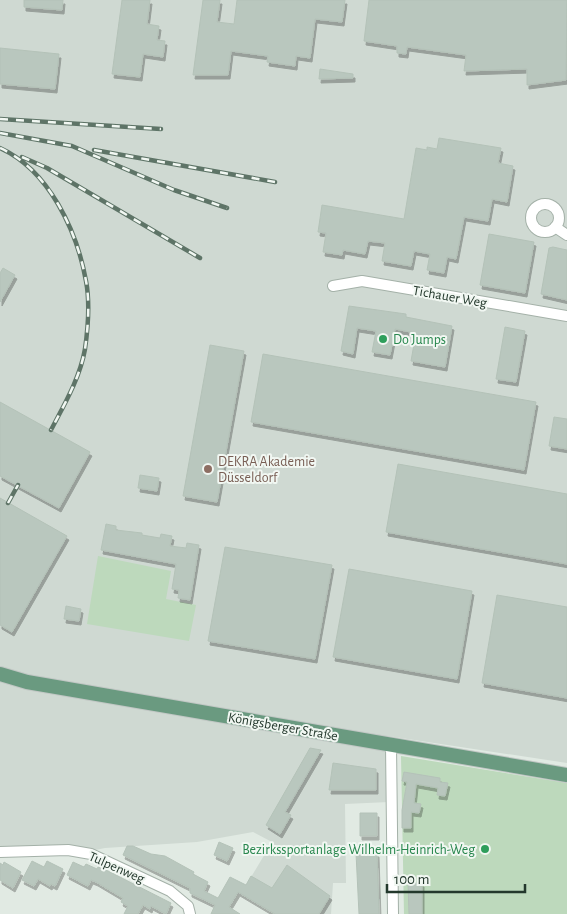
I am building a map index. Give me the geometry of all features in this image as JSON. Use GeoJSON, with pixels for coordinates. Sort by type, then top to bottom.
{"type":"FeatureCollection","features":[{"type":"Feature","properties":{"kind":"main road","name":"Königsberger Straße"},"geometry":{"type":"LineString","coordinates":[[1,676],[47,686],[567,776]]}},
{"type":"Feature","properties":{"kind":"street"},"geometry":{"type":"LineString","coordinates":[[555,228],[567,235]]}},
{"type":"Feature","properties":{"kind":"street","name":"Tichauer Weg"},"geometry":{"type":"LineString","coordinates":[[333,286],[362,281],[567,316]]}},
{"type":"Feature","properties":{"kind":"street"},"geometry":{"type":"LineString","coordinates":[[391,745],[393,914]]}},
{"type":"Feature","properties":{"kind":"street","name":"Tulpenweg"},"geometry":{"type":"LineString","coordinates":[[0,852],[68,850],[91,854],[170,891],[188,906],[190,914]]}},
{"type":"Feature","properties":{"kind":"shaded area"},"geometry":{"type":"Polygon","coordinates":[[[0,0],[567,0],[567,763],[388,736],[389,802],[345,804],[346,883],[333,883],[331,914],[275,914],[241,894],[272,842],[253,832],[197,842],[105,848],[85,852],[0,851],[0,0]]]}},
{"type":"Feature","properties":{"kind":"green space"},"geometry":{"type":"Polygon","coordinates":[[[98,556],[171,571],[166,599],[196,605],[189,641],[87,624],[98,556]]]}},
{"type":"Feature","properties":{"kind":"green space","name":"Bezirkssportanlage Wilhelm-Heinrich-Weg"},"geometry":{"type":"Polygon","coordinates":[[[401,756],[567,783],[567,914],[404,914],[401,756]]]}},
{"type":"Feature","properties":{"kind":"building"},"geometry":{"type":"Polygon","coordinates":[[[24,0],[63,0],[62,10],[24,7],[24,0]]]}},
{"type":"Feature","properties":{"kind":"building"},"geometry":{"type":"Polygon","coordinates":[[[122,0],[150,0],[147,24],[159,26],[157,40],[165,41],[163,57],[143,54],[140,77],[112,74],[122,0]]]}},
{"type":"Feature","properties":{"kind":"building"},"geometry":{"type":"Polygon","coordinates":[[[203,0],[220,0],[217,22],[234,24],[237,0],[345,0],[342,22],[315,19],[310,58],[296,56],[295,66],[267,62],[268,56],[231,51],[228,75],[193,75],[203,0]]]}},
{"type":"Feature","properties":{"kind":"building"},"geometry":{"type":"Polygon","coordinates":[[[369,0],[567,0],[566,80],[527,85],[527,69],[464,71],[466,55],[407,47],[406,54],[397,53],[397,46],[364,41],[369,0]]]}},
{"type":"Feature","properties":{"kind":"building"},"geometry":{"type":"Polygon","coordinates":[[[0,48],[59,54],[55,89],[0,84],[0,48]]]}},
{"type":"Feature","properties":{"kind":"building"},"geometry":{"type":"Polygon","coordinates":[[[320,69],[353,74],[353,78],[319,79],[320,69]]]}},
{"type":"Feature","properties":{"kind":"building"},"geometry":{"type":"Polygon","coordinates":[[[439,138],[501,148],[498,163],[513,166],[507,202],[492,199],[488,221],[464,217],[456,259],[447,257],[444,273],[427,270],[430,254],[414,251],[411,266],[382,261],[385,243],[368,241],[365,254],[343,250],[342,255],[323,252],[326,233],[318,232],[322,205],[404,219],[416,148],[427,150],[427,147],[437,149],[439,138]]]}},
{"type":"Feature","properties":{"kind":"building"},"geometry":{"type":"Polygon","coordinates":[[[489,234],[534,242],[525,293],[480,285],[489,234]]]}},
{"type":"Feature","properties":{"kind":"building"},"geometry":{"type":"Polygon","coordinates":[[[549,248],[567,250],[567,300],[541,294],[549,248]]]}},
{"type":"Feature","properties":{"kind":"building"},"geometry":{"type":"Polygon","coordinates":[[[3,268],[15,275],[0,302],[0,273],[3,268]]]}},
{"type":"Feature","properties":{"kind":"building"},"geometry":{"type":"Polygon","coordinates":[[[349,306],[406,314],[406,317],[452,326],[445,367],[411,361],[416,333],[395,329],[390,355],[372,352],[376,331],[357,328],[353,354],[341,351],[349,306]]]}},
{"type":"Feature","properties":{"kind":"building"},"geometry":{"type":"Polygon","coordinates":[[[505,327],[525,331],[516,382],[496,379],[505,327]]]}},
{"type":"Feature","properties":{"kind":"building"},"geometry":{"type":"Polygon","coordinates":[[[210,345],[244,351],[217,502],[183,496],[210,345]]]}},
{"type":"Feature","properties":{"kind":"building"},"geometry":{"type":"Polygon","coordinates":[[[263,354],[536,402],[524,470],[251,422],[263,354]]]}},
{"type":"Feature","properties":{"kind":"building"},"geometry":{"type":"Polygon","coordinates":[[[0,402],[90,452],[59,508],[0,476],[0,402]]]}},
{"type":"Feature","properties":{"kind":"building"},"geometry":{"type":"Polygon","coordinates":[[[554,417],[567,419],[567,449],[549,446],[554,417]]]}},
{"type":"Feature","properties":{"kind":"building"},"geometry":{"type":"Polygon","coordinates":[[[398,464],[567,494],[567,564],[386,532],[398,464]]]}},
{"type":"Feature","properties":{"kind":"building"},"geometry":{"type":"Polygon","coordinates":[[[140,475],[159,478],[157,491],[138,488],[140,475]]]}},
{"type":"Feature","properties":{"kind":"building"},"geometry":{"type":"Polygon","coordinates":[[[0,498],[67,536],[12,632],[0,625],[0,498]]]}},
{"type":"Feature","properties":{"kind":"building"},"geometry":{"type":"Polygon","coordinates":[[[106,524],[116,526],[116,530],[142,533],[142,535],[160,538],[161,534],[172,536],[170,546],[186,548],[187,543],[199,545],[190,600],[178,598],[179,590],[172,589],[176,564],[101,550],[106,524]]]}},
{"type":"Feature","properties":{"kind":"building"},"geometry":{"type":"Polygon","coordinates":[[[225,547],[332,565],[315,659],[208,641],[225,547]]]}},
{"type":"Feature","properties":{"kind":"building"},"geometry":{"type":"Polygon","coordinates":[[[349,569],[472,591],[457,679],[333,657],[349,569]]]}},
{"type":"Feature","properties":{"kind":"building"},"geometry":{"type":"Polygon","coordinates":[[[497,595],[567,607],[567,698],[482,683],[497,595]]]}},
{"type":"Feature","properties":{"kind":"building"},"geometry":{"type":"Polygon","coordinates":[[[66,606],[81,609],[79,621],[64,619],[66,606]]]}},
{"type":"Feature","properties":{"kind":"building"},"geometry":{"type":"Polygon","coordinates":[[[310,748],[321,750],[285,812],[291,815],[280,834],[266,825],[310,748]]]}},
{"type":"Feature","properties":{"kind":"building"},"geometry":{"type":"Polygon","coordinates":[[[333,763],[376,769],[376,790],[329,790],[333,763]]]}},
{"type":"Feature","properties":{"kind":"building"},"geometry":{"type":"Polygon","coordinates":[[[404,772],[440,778],[440,782],[448,783],[445,796],[437,795],[438,788],[416,784],[414,803],[421,804],[419,813],[411,812],[411,828],[402,828],[402,810],[407,782],[402,781],[404,772]]]}},
{"type":"Feature","properties":{"kind":"building"},"geometry":{"type":"Polygon","coordinates":[[[360,813],[377,813],[377,836],[360,836],[360,813]]]}},
{"type":"Feature","properties":{"kind":"building"},"geometry":{"type":"Polygon","coordinates":[[[219,842],[233,848],[227,861],[214,855],[219,842]]]}},
{"type":"Feature","properties":{"kind":"building"},"geometry":{"type":"Polygon","coordinates":[[[127,846],[133,846],[151,854],[165,856],[194,872],[193,874],[208,882],[204,891],[218,898],[230,877],[246,885],[251,876],[272,888],[287,865],[330,896],[319,914],[275,914],[238,892],[229,907],[240,914],[211,914],[215,905],[190,893],[190,888],[123,855],[127,846]]]}},
{"type":"Feature","properties":{"kind":"building"},"geometry":{"type":"Polygon","coordinates":[[[356,853],[377,853],[379,914],[359,914],[356,853]]]}},
{"type":"Feature","properties":{"kind":"building"},"geometry":{"type":"Polygon","coordinates":[[[32,861],[44,867],[47,861],[63,869],[55,886],[51,884],[50,886],[38,879],[34,886],[22,880],[32,861]]]}},
{"type":"Feature","properties":{"kind":"building"},"geometry":{"type":"Polygon","coordinates":[[[4,862],[21,872],[13,888],[0,880],[0,863],[3,865],[4,862]]]}},
{"type":"Feature","properties":{"kind":"building"},"geometry":{"type":"Polygon","coordinates":[[[73,862],[84,867],[86,864],[108,871],[171,903],[166,914],[151,906],[150,909],[143,905],[138,914],[124,914],[128,906],[121,902],[123,898],[96,882],[91,880],[88,886],[67,875],[73,862]]]}},
{"type":"Feature","properties":{"kind":"building"},"geometry":{"type":"Polygon","coordinates":[[[408,883],[422,883],[422,914],[409,914],[408,883]]]}},
{"type":"Feature","properties":{"kind":"railway"},"geometry":{"type":"LineString","coordinates":[[0,119],[161,129]]}},
{"type":"Feature","properties":{"kind":"railway"},"geometry":{"type":"LineString","coordinates":[[0,133],[72,146],[174,190],[227,208]]}},
{"type":"Feature","properties":{"kind":"railway"},"geometry":{"type":"LineString","coordinates":[[0,148],[17,158],[33,171],[58,204],[76,242],[86,281],[88,315],[83,360],[71,391],[51,430]]}},
{"type":"Feature","properties":{"kind":"railway"},"geometry":{"type":"LineString","coordinates":[[94,150],[275,182]]}},
{"type":"Feature","properties":{"kind":"railway"},"geometry":{"type":"LineString","coordinates":[[22,157],[47,168],[200,258]]}},
{"type":"Feature","properties":{"kind":"railway"},"geometry":{"type":"LineString","coordinates":[[8,503],[18,485]]}},
{"type":"Feature","properties":{"kind":"place","name":"Do Jumps"},"geometry":{"type":"Point","coordinates":[383,339]}},
{"type":"Feature","properties":{"kind":"place","name":"DEKRA Akademie Düsseldorf"},"geometry":{"type":"Point","coordinates":[208,469]}},
{"type":"Feature","properties":{"kind":"place","name":"Bezirkssportanlage Wilhelm-Heinrich-Weg"},"geometry":{"type":"Point","coordinates":[485,849]}}]}
